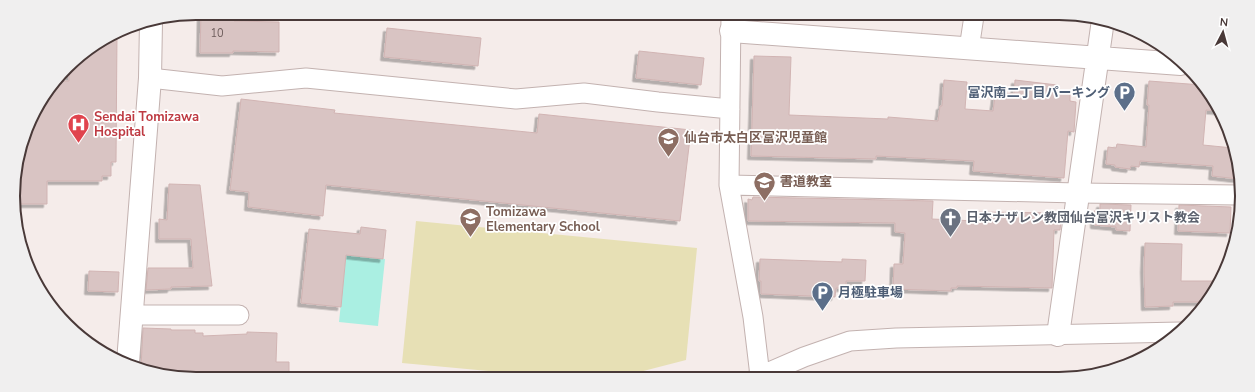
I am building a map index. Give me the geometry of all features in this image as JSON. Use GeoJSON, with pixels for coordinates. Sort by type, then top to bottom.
{"type":"FeatureCollection","features":[{"type":"Feature","properties":{"kind":"street"},"geometry":{"type":"LineString","coordinates":[[969,49],[973,20]]}},
{"type":"Feature","properties":{"kind":"street"},"geometry":{"type":"LineString","coordinates":[[760,372],[753,318],[729,186],[731,23],[969,49],[1174,64]]}},
{"type":"Feature","properties":{"kind":"street"},"geometry":{"type":"LineString","coordinates":[[1058,335],[1102,25]]}},
{"type":"Feature","properties":{"kind":"street"},"geometry":{"type":"LineString","coordinates":[[128,359],[150,78],[150,26]]}},
{"type":"Feature","properties":{"kind":"street"},"geometry":{"type":"LineString","coordinates":[[150,78],[222,86],[306,78],[516,99],[584,94],[730,109]]}},
{"type":"Feature","properties":{"kind":"street"},"geometry":{"type":"LineString","coordinates":[[729,186],[1235,195]]}},
{"type":"Feature","properties":{"kind":"street"},"geometry":{"type":"LineString","coordinates":[[132,315],[239,315]]}},
{"type":"Feature","properties":{"kind":"street"},"geometry":{"type":"LineString","coordinates":[[769,372],[804,357],[850,341],[896,338],[1170,332]]}},
{"type":"Feature","properties":{"kind":"shaded area"},"geometry":{"type":"Polygon","coordinates":[[[416,221],[697,248],[686,360],[640,372],[500,372],[402,363],[416,221]]]}},
{"type":"Feature","properties":{"kind":"water"},"geometry":{"type":"Polygon","coordinates":[[[346,255],[385,259],[378,326],[339,322],[346,255]]]}},
{"type":"Feature","properties":{"kind":"building"},"geometry":{"type":"Polygon","coordinates":[[[201,20],[279,22],[279,52],[233,51],[233,53],[200,53],[201,20]]]}},
{"type":"Feature","properties":{"kind":"building"},"geometry":{"type":"Polygon","coordinates":[[[387,28],[481,38],[478,66],[384,57],[387,28]]]}},
{"type":"Feature","properties":{"kind":"building"},"geometry":{"type":"Polygon","coordinates":[[[117,39],[116,162],[111,162],[111,176],[102,176],[102,181],[47,181],[47,204],[20,204],[20,184],[23,162],[29,139],[38,118],[56,89],[63,81],[69,81],[69,75],[89,56],[117,39]]]}},
{"type":"Feature","properties":{"kind":"building"},"geometry":{"type":"Polygon","coordinates":[[[639,51],[704,58],[701,85],[636,78],[639,51]]]}},
{"type":"Feature","properties":{"kind":"building"},"geometry":{"type":"Polygon","coordinates":[[[754,56],[791,57],[789,115],[888,119],[888,117],[938,121],[940,106],[942,106],[944,80],[967,82],[965,109],[993,111],[995,96],[1003,97],[1004,93],[1014,94],[1015,80],[1057,85],[1057,92],[1070,93],[1070,101],[1076,102],[1074,132],[1068,131],[1064,178],[973,171],[974,161],[876,156],[876,159],[751,156],[754,56]]]}},
{"type":"Feature","properties":{"kind":"building"},"geometry":{"type":"Polygon","coordinates":[[[1149,81],[1195,84],[1213,111],[1206,110],[1203,145],[1228,148],[1234,179],[1212,176],[1213,166],[1140,161],[1139,167],[1131,166],[1130,169],[1106,164],[1108,147],[1116,148],[1117,144],[1146,147],[1149,105],[1147,105],[1149,81]]]}},
{"type":"Feature","properties":{"kind":"building"},"geometry":{"type":"Polygon","coordinates":[[[241,99],[335,110],[334,113],[537,133],[539,114],[691,130],[680,221],[326,185],[323,216],[248,207],[249,192],[230,190],[241,99]]]}},
{"type":"Feature","properties":{"kind":"building"},"geometry":{"type":"Polygon","coordinates":[[[169,184],[200,185],[212,286],[171,287],[171,289],[146,290],[148,268],[193,268],[191,239],[159,239],[159,219],[167,220],[169,184]]]}},
{"type":"Feature","properties":{"kind":"building"},"geometry":{"type":"Polygon","coordinates":[[[753,197],[933,201],[932,219],[976,221],[977,212],[1062,213],[1060,230],[1054,230],[1052,288],[957,286],[957,288],[951,288],[951,291],[893,289],[894,264],[903,264],[905,233],[895,232],[895,223],[748,221],[748,199],[752,200],[753,197]]]}},
{"type":"Feature","properties":{"kind":"building"},"geometry":{"type":"Polygon","coordinates":[[[1100,204],[1131,205],[1130,231],[1116,230],[1116,227],[1094,225],[1094,211],[1100,212],[1100,204]]]}},
{"type":"Feature","properties":{"kind":"building"},"geometry":{"type":"Polygon","coordinates":[[[1179,205],[1231,207],[1230,233],[1178,231],[1179,205]]]}},
{"type":"Feature","properties":{"kind":"building"},"geometry":{"type":"Polygon","coordinates":[[[361,227],[386,230],[383,259],[346,255],[341,307],[301,303],[309,229],[360,234],[361,227]]]}},
{"type":"Feature","properties":{"kind":"building"},"geometry":{"type":"Polygon","coordinates":[[[1145,243],[1182,244],[1181,281],[1213,281],[1200,302],[1173,302],[1173,306],[1145,307],[1145,243]]]}},
{"type":"Feature","properties":{"kind":"building"},"geometry":{"type":"Polygon","coordinates":[[[760,259],[842,262],[842,259],[866,260],[865,281],[846,281],[846,288],[836,288],[835,297],[761,294],[761,281],[759,281],[760,259]]]}},
{"type":"Feature","properties":{"kind":"building"},"geometry":{"type":"Polygon","coordinates":[[[89,271],[119,272],[118,292],[88,291],[89,271]]]}},
{"type":"Feature","properties":{"kind":"building"},"geometry":{"type":"Polygon","coordinates":[[[143,328],[195,330],[195,333],[203,333],[203,336],[247,334],[247,332],[277,333],[276,362],[289,362],[289,372],[184,372],[162,369],[141,364],[143,328]]]}},
{"type":"Feature","properties":{"kind":"place","name":"富沢南二丁目パーキング"},"geometry":{"type":"Point","coordinates":[1125,112]}},
{"type":"Feature","properties":{"kind":"place","name":"Sendai Tomizawa Hospital"},"geometry":{"type":"Point","coordinates":[79,144]}},
{"type":"Feature","properties":{"kind":"place","name":"仙台市太白区富沢児童館"},"geometry":{"type":"Point","coordinates":[668,158]}},
{"type":"Feature","properties":{"kind":"place","name":"書道教室"},"geometry":{"type":"Point","coordinates":[764,202]}},
{"type":"Feature","properties":{"kind":"place","name":"Tomizawa Elementary School"},"geometry":{"type":"Point","coordinates":[471,238]}},
{"type":"Feature","properties":{"kind":"place","name":"日本ナザレン教団仙台富沢キリスト教会"},"geometry":{"type":"Point","coordinates":[951,238]}},
{"type":"Feature","properties":{"kind":"place","name":"月極駐車場"},"geometry":{"type":"Point","coordinates":[822,312]}}]}
